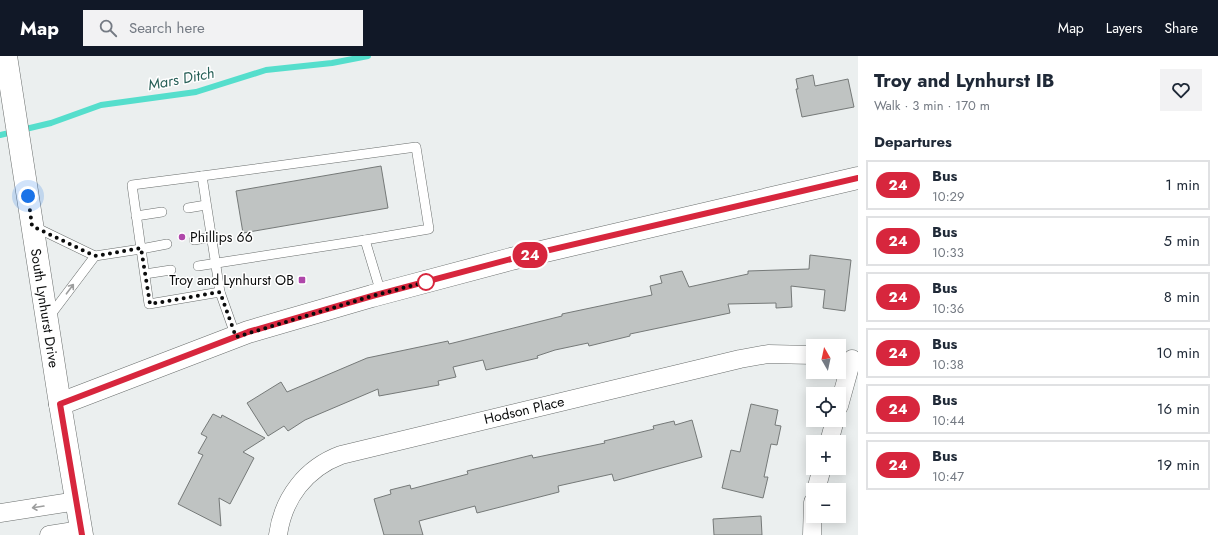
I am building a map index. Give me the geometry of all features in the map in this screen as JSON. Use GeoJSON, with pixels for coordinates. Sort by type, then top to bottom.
{"type":"FeatureCollection","features":[{"type":"Feature","properties":{"kind":"street","name":"South Lynhurst Drive"},"geometry":{"type":"LineString","coordinates":[[6,56],[60,404],[82,533]]}},
{"type":"Feature","properties":{"kind":"street"},"geometry":{"type":"LineString","coordinates":[[60,404],[236,337],[381,293],[511,259],[858,178]]}},
{"type":"Feature","properties":{"kind":"street","name":"Hodson Place"},"geometry":{"type":"LineString","coordinates":[[278,535],[284,507],[304,478],[315,468],[341,454],[740,359],[768,354],[806,355]]}},
{"type":"Feature","properties":{"kind":"street"},"geometry":{"type":"LineString","coordinates":[[843,387],[850,359]]}},
{"type":"Feature","properties":{"kind":"street"},"geometry":{"type":"LineString","coordinates":[[0,513],[77,501]]}},
{"type":"Feature","properties":{"kind":"street"},"geometry":{"type":"LineString","coordinates":[[812,523],[812,535]]}},
{"type":"Feature","properties":{"kind":"street"},"geometry":{"type":"LineString","coordinates":[[49,535],[82,533]]}},
{"type":"Feature","properties":{"kind":"lane"},"geometry":{"type":"LineString","coordinates":[[198,266],[429,229],[416,147],[132,185],[150,304],[220,292]]}},
{"type":"Feature","properties":{"kind":"lane"},"geometry":{"type":"LineString","coordinates":[[202,176],[220,292],[236,337]]}},
{"type":"Feature","properties":{"kind":"lane"},"geometry":{"type":"LineString","coordinates":[[188,208],[206,205]]}},
{"type":"Feature","properties":{"kind":"lane"},"geometry":{"type":"LineString","coordinates":[[136,216],[162,212]]}},
{"type":"Feature","properties":{"kind":"lane"},"geometry":{"type":"LineString","coordinates":[[32,226],[95,256],[167,244]]}},
{"type":"Feature","properties":{"kind":"lane"},"geometry":{"type":"LineString","coordinates":[[194,240],[211,237]]}},
{"type":"Feature","properties":{"kind":"lane"},"geometry":{"type":"LineString","coordinates":[[365,240],[381,293]]}},
{"type":"Feature","properties":{"kind":"lane"},"geometry":{"type":"LineString","coordinates":[[47,320],[95,256]]}},
{"type":"Feature","properties":{"kind":"lane"},"geometry":{"type":"LineString","coordinates":[[145,274],[171,270]]}},
{"type":"Feature","properties":{"kind":"building"},"geometry":{"type":"Polygon","coordinates":[[[813,75],[815,86],[848,79],[854,107],[802,117],[796,89],[798,89],[796,79],[813,75]]]}},
{"type":"Feature","properties":{"kind":"building"},"geometry":{"type":"Polygon","coordinates":[[[381,166],[388,208],[243,233],[236,191],[381,166]]]}},
{"type":"Feature","properties":{"kind":"building"},"geometry":{"type":"Polygon","coordinates":[[[810,255],[851,260],[845,311],[823,308],[825,290],[791,286],[792,307],[776,308],[776,303],[728,304],[730,313],[630,334],[630,336],[589,346],[588,343],[555,350],[537,356],[538,358],[486,370],[483,360],[453,367],[456,377],[438,381],[439,385],[379,396],[378,389],[305,420],[288,431],[284,426],[268,436],[247,403],[281,382],[287,392],[367,358],[448,341],[449,344],[562,316],[562,314],[652,295],[650,286],[662,283],[660,276],[682,271],[689,287],[748,274],[748,271],[809,269],[810,255]]]}},
{"type":"Feature","properties":{"kind":"building"},"geometry":{"type":"Polygon","coordinates":[[[751,404],[778,410],[775,425],[781,426],[777,445],[771,444],[764,477],[768,477],[763,498],[722,488],[731,450],[740,452],[751,404]]]}},
{"type":"Feature","properties":{"kind":"building"},"geometry":{"type":"Polygon","coordinates":[[[213,414],[221,418],[222,415],[265,438],[243,452],[254,458],[230,504],[219,498],[221,526],[178,504],[203,455],[198,453],[207,437],[201,434],[213,414]]]}},
{"type":"Feature","properties":{"kind":"building"},"geometry":{"type":"Polygon","coordinates":[[[692,420],[702,457],[614,481],[612,474],[558,486],[559,492],[477,513],[475,506],[419,521],[423,535],[384,535],[374,499],[391,494],[390,490],[410,485],[411,489],[468,474],[467,471],[532,455],[533,458],[605,443],[604,441],[654,429],[653,426],[674,421],[675,425],[692,420]]]}},
{"type":"Feature","properties":{"kind":"building"},"geometry":{"type":"Polygon","coordinates":[[[761,516],[762,535],[714,535],[713,519],[761,516]]]}},
{"type":"Feature","properties":{"kind":"waterway","name":"Mars Ditch"},"geometry":{"type":"LineString","coordinates":[[0,135],[51,123],[101,105],[196,92],[266,70],[332,63],[368,56]]}},
{"type":"Feature","properties":{"kind":"bus line","name":"24"},"geometry":{"type":"LineString","coordinates":[[82,535],[60,404],[248,332],[372,296],[511,259],[858,178]]}},
{"type":"Feature","properties":{"kind":"place","name":"Phillips 66"},"geometry":{"type":"Point","coordinates":[182,237]}},
{"type":"Feature","properties":{"kind":"place","name":"Troy and Lynhurst OB"},"geometry":{"type":"Point","coordinates":[302,280]}},
{"type":"Feature","properties":{"kind":"route"},"geometry":{"type":"LineString","coordinates":[[28,196],[32,226],[95,256],[141,248],[150,304],[220,292],[236,337],[248,332],[372,296],[426,282]]}}]}
